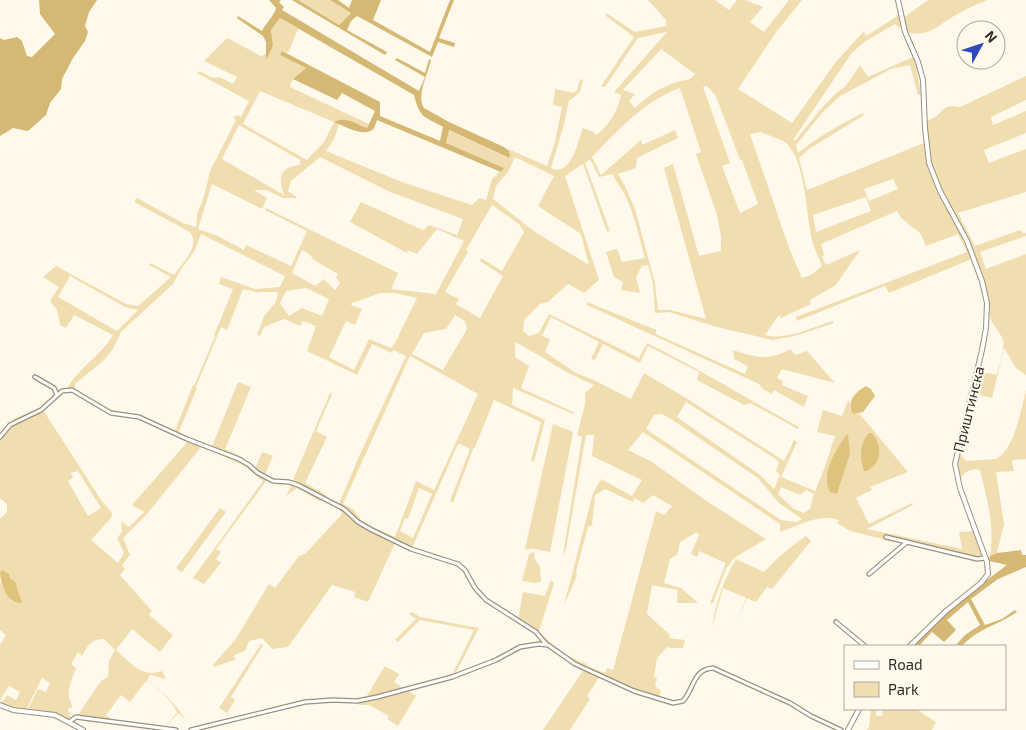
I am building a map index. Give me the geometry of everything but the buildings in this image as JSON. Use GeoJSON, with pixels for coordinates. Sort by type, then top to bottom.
{"type":"FeatureCollection","features":[{"type":"Feature","properties":{"kind":"street","name":"Приштинска"},"geometry":{"type":"LineString","coordinates":[[898,0],[905,32],[918,62],[923,80],[928,163],[940,191],[962,230],[972,255],[985,292],[987,314],[982,350],[955,464],[960,488],[986,558],[988,571],[986,579],[946,611],[911,645]]}},
{"type":"Feature","properties":{"kind":"street"},"geometry":{"type":"LineString","coordinates":[[35,377],[54,388],[57,396]]}},
{"type":"Feature","properties":{"kind":"street"},"geometry":{"type":"LineString","coordinates":[[0,437],[10,425],[41,410],[62,391],[72,390],[110,413],[139,417],[187,439],[239,459],[273,481],[294,484],[338,505],[362,524],[411,549],[458,564],[465,570],[475,588],[486,600],[536,632],[546,644],[575,664],[634,691],[673,703],[683,701],[701,671],[710,668],[716,669],[790,703],[841,730]]}},
{"type":"Feature","properties":{"kind":"street"},"geometry":{"type":"LineString","coordinates":[[886,537],[977,558],[986,558]]}},
{"type":"Feature","properties":{"kind":"street"},"geometry":{"type":"LineString","coordinates":[[868,574],[908,542]]}},
{"type":"Feature","properties":{"kind":"street"},"geometry":{"type":"LineString","coordinates":[[836,622],[864,645]]}},
{"type":"Feature","properties":{"kind":"street"},"geometry":{"type":"LineString","coordinates":[[191,730],[305,702],[357,701],[377,697],[464,673],[520,647],[546,644]]}},
{"type":"Feature","properties":{"kind":"street"},"geometry":{"type":"LineString","coordinates":[[0,705],[13,710],[55,716],[83,730]]}},
{"type":"Feature","properties":{"kind":"street"},"geometry":{"type":"LineString","coordinates":[[848,730],[858,710]]}},
{"type":"Feature","properties":{"kind":"street"},"geometry":{"type":"LineString","coordinates":[[69,722],[79,717],[176,730]]}},
{"type":"Feature","properties":{"kind":"green space"},"geometry":{"type":"Polygon","coordinates":[[[298,0],[330,0],[351,13],[339,25],[298,0]]]}},
{"type":"Feature","properties":{"kind":"green space"},"geometry":{"type":"Polygon","coordinates":[[[648,0],[715,0],[729,10],[737,0],[745,0],[763,7],[750,22],[764,32],[789,0],[802,0],[777,31],[738,89],[792,123],[835,63],[864,31],[866,36],[899,15],[901,29],[895,24],[864,42],[851,54],[793,140],[795,141],[836,93],[845,87],[860,65],[868,77],[913,57],[921,95],[918,95],[910,65],[891,69],[840,96],[823,112],[796,145],[798,153],[838,126],[863,113],[864,115],[809,149],[799,158],[807,190],[924,143],[926,161],[930,173],[972,259],[889,293],[885,286],[797,321],[796,317],[967,252],[958,234],[926,246],[921,234],[901,218],[897,211],[821,244],[824,255],[822,257],[826,265],[860,250],[836,285],[810,300],[811,304],[781,318],[779,315],[765,335],[790,335],[833,321],[834,323],[795,336],[772,340],[717,327],[669,312],[655,313],[653,284],[648,265],[642,266],[636,277],[640,293],[621,290],[623,282],[614,277],[606,252],[617,249],[622,262],[645,258],[625,194],[613,174],[599,177],[590,159],[585,163],[610,231],[607,232],[583,164],[565,176],[599,280],[584,293],[568,284],[548,302],[540,304],[524,320],[523,331],[529,336],[539,333],[549,314],[639,358],[647,343],[686,363],[799,427],[798,429],[750,403],[744,405],[697,380],[699,372],[648,346],[640,363],[603,344],[595,360],[591,359],[599,342],[551,317],[542,336],[550,339],[545,352],[576,373],[631,399],[644,373],[784,461],[794,440],[797,442],[781,477],[815,491],[835,436],[817,432],[823,410],[842,416],[848,400],[850,409],[857,414],[859,413],[908,472],[870,487],[872,490],[856,498],[869,524],[912,503],[913,505],[867,529],[962,549],[959,532],[974,531],[982,557],[976,558],[895,538],[894,542],[850,531],[837,523],[839,520],[831,518],[816,519],[780,532],[780,524],[643,432],[628,450],[652,462],[708,502],[766,539],[734,558],[726,569],[713,603],[710,603],[726,563],[699,551],[697,557],[691,554],[699,535],[697,532],[680,542],[677,555],[670,559],[664,583],[681,588],[698,603],[677,603],[678,590],[652,585],[647,614],[670,635],[669,638],[685,640],[683,648],[667,647],[657,658],[654,676],[657,679],[655,686],[661,691],[659,698],[637,691],[572,662],[548,644],[538,633],[518,620],[523,592],[545,596],[551,580],[554,583],[539,631],[560,650],[572,658],[587,664],[587,666],[605,673],[607,668],[613,670],[656,511],[664,515],[672,506],[653,495],[643,503],[634,498],[633,502],[605,489],[595,495],[592,525],[588,527],[576,571],[577,576],[564,605],[593,493],[601,479],[632,496],[642,480],[592,456],[594,435],[586,435],[566,549],[563,555],[582,437],[577,435],[585,404],[585,393],[594,385],[574,376],[515,342],[515,357],[529,366],[521,388],[573,412],[573,414],[513,388],[512,405],[545,420],[534,462],[531,461],[541,422],[494,400],[453,503],[450,501],[470,449],[460,444],[457,446],[412,548],[396,541],[368,602],[354,597],[355,592],[332,585],[288,647],[272,649],[262,638],[249,641],[245,651],[234,655],[235,660],[214,667],[213,665],[235,640],[269,584],[275,588],[299,556],[305,554],[342,514],[336,505],[338,506],[406,356],[393,350],[392,353],[372,344],[357,375],[307,351],[316,326],[303,321],[300,326],[284,319],[264,327],[260,336],[257,335],[264,316],[276,302],[278,292],[256,292],[243,289],[227,330],[221,327],[178,434],[174,433],[233,289],[219,284],[221,277],[255,289],[280,287],[285,276],[201,234],[195,250],[173,284],[121,332],[113,349],[104,360],[75,384],[75,389],[93,400],[112,410],[125,414],[116,415],[67,389],[113,335],[74,315],[66,328],[60,325],[57,310],[50,301],[59,287],[43,277],[56,266],[126,304],[138,306],[171,277],[149,265],[150,263],[174,275],[192,249],[193,238],[190,232],[134,202],[137,198],[183,223],[196,227],[197,215],[210,171],[236,120],[233,118],[237,115],[241,117],[249,101],[197,73],[200,71],[213,78],[220,77],[233,84],[237,77],[204,61],[227,38],[261,56],[266,54],[266,58],[273,46],[271,30],[280,18],[298,29],[288,53],[282,51],[280,55],[306,68],[291,82],[290,87],[369,124],[367,128],[348,120],[335,122],[339,124],[334,139],[326,151],[402,182],[472,205],[479,198],[486,200],[492,179],[504,168],[446,143],[448,130],[508,158],[510,155],[506,148],[547,166],[555,142],[562,107],[553,105],[555,89],[574,93],[577,90],[580,79],[583,80],[580,92],[569,100],[551,168],[558,170],[564,168],[573,157],[583,128],[592,131],[596,135],[605,127],[620,101],[621,95],[614,92],[667,32],[638,38],[605,87],[601,86],[634,37],[606,16],[606,13],[635,32],[666,26],[666,20],[648,0]],[[661,49],[623,90],[635,94],[629,101],[635,108],[660,89],[690,79],[695,74],[661,49]],[[707,86],[703,87],[730,163],[722,166],[740,213],[758,204],[716,96],[707,86]],[[680,88],[655,100],[632,117],[592,157],[601,175],[641,140],[642,145],[675,130],[678,138],[637,158],[636,168],[618,174],[635,209],[655,283],[658,310],[670,310],[706,319],[664,168],[673,164],[699,256],[721,251],[721,236],[716,212],[696,154],[701,152],[680,88]],[[260,91],[243,124],[307,160],[324,142],[334,122],[260,91]],[[239,125],[222,159],[284,195],[281,184],[283,172],[292,166],[300,165],[300,160],[239,125]],[[761,132],[750,134],[789,248],[802,278],[811,275],[822,266],[812,240],[802,178],[795,155],[787,144],[780,140],[761,132]],[[320,157],[291,181],[288,191],[297,197],[283,198],[266,190],[254,190],[267,198],[262,209],[212,184],[198,229],[218,236],[244,250],[246,245],[291,266],[307,231],[265,210],[266,208],[398,273],[391,289],[436,294],[464,241],[437,229],[417,254],[408,250],[407,253],[350,222],[361,202],[423,230],[429,225],[457,235],[463,219],[390,192],[320,157]],[[515,157],[508,172],[496,186],[493,199],[535,232],[589,265],[581,234],[538,206],[554,176],[515,157]],[[893,179],[864,189],[869,201],[898,189],[893,179]],[[866,197],[813,215],[816,232],[871,211],[866,197]],[[492,205],[445,292],[459,299],[456,304],[480,318],[503,276],[480,261],[481,258],[502,271],[524,232],[519,224],[492,205]],[[302,250],[292,273],[315,286],[324,279],[335,290],[340,283],[336,277],[338,274],[314,260],[302,250]],[[70,276],[58,297],[117,331],[138,310],[125,307],[70,276]],[[306,288],[286,291],[280,303],[289,316],[302,308],[322,316],[329,299],[306,288]],[[380,293],[352,303],[351,305],[362,309],[355,325],[346,321],[329,357],[354,370],[369,339],[391,348],[417,298],[395,293],[380,293]],[[455,315],[446,329],[424,333],[412,354],[443,370],[467,329],[465,321],[455,315]],[[410,356],[343,504],[353,509],[363,523],[395,537],[416,481],[434,490],[478,394],[410,356]],[[686,402],[677,417],[760,475],[774,489],[780,475],[776,471],[779,463],[776,459],[686,402]],[[662,414],[654,415],[646,429],[781,520],[797,522],[802,519],[779,503],[758,478],[674,421],[662,414]],[[846,435],[834,455],[837,494],[850,454],[846,435]],[[781,487],[778,494],[794,509],[804,513],[810,509],[814,494],[806,490],[800,495],[781,487]],[[419,488],[408,519],[405,518],[400,531],[413,538],[432,494],[419,488]]]}},
{"type":"Feature","properties":{"kind":"green space"},"geometry":{"type":"Polygon","coordinates":[[[928,0],[988,0],[949,19],[928,32],[907,32],[903,18],[928,0]]]}},
{"type":"Feature","properties":{"kind":"green space"},"geometry":{"type":"Polygon","coordinates":[[[1026,76],[1026,100],[991,117],[993,125],[1026,111],[1026,133],[984,150],[989,163],[1026,149],[1026,192],[958,213],[975,246],[1020,230],[1026,233],[1026,236],[980,252],[986,269],[1026,254],[1026,375],[1016,368],[1004,348],[992,398],[973,393],[978,371],[996,375],[1002,353],[1003,340],[988,313],[971,250],[932,171],[925,122],[937,116],[947,107],[960,107],[1026,76]]]}},
{"type":"Feature","properties":{"kind":"green space"},"geometry":{"type":"Polygon","coordinates":[[[587,302],[656,330],[656,334],[745,374],[748,366],[734,359],[733,350],[762,357],[775,356],[790,349],[795,355],[807,351],[835,383],[782,369],[777,378],[783,381],[782,385],[808,396],[804,407],[774,390],[772,394],[763,389],[759,384],[587,305],[587,302]]]}},
{"type":"Feature","properties":{"kind":"green space"},"geometry":{"type":"Polygon","coordinates":[[[238,382],[251,387],[225,449],[244,458],[243,460],[255,469],[262,452],[273,456],[265,474],[278,479],[293,480],[330,393],[332,394],[316,431],[327,437],[305,483],[325,494],[329,501],[323,499],[321,502],[297,488],[286,496],[291,486],[267,480],[216,549],[221,552],[216,559],[221,563],[204,584],[193,578],[263,481],[243,465],[201,447],[147,514],[123,538],[130,555],[122,565],[125,569],[120,575],[152,611],[149,615],[173,635],[160,652],[132,629],[116,650],[142,671],[155,673],[162,671],[166,679],[150,675],[147,681],[162,692],[146,681],[130,702],[121,695],[106,715],[114,721],[78,715],[101,681],[108,677],[109,661],[115,650],[104,639],[96,640],[90,644],[82,656],[78,652],[71,664],[76,668],[69,689],[72,708],[69,708],[68,712],[71,713],[69,720],[27,711],[38,689],[46,692],[50,683],[42,678],[26,710],[1,704],[7,695],[16,700],[20,692],[9,686],[0,700],[0,645],[6,635],[0,630],[0,581],[10,600],[20,604],[22,602],[12,581],[2,571],[0,572],[0,519],[7,512],[7,504],[0,498],[0,438],[9,426],[31,416],[16,421],[13,419],[37,409],[41,412],[43,410],[101,500],[112,513],[111,518],[91,540],[118,563],[124,553],[117,538],[122,532],[121,521],[129,527],[144,512],[132,505],[189,440],[211,449],[238,382]],[[78,471],[71,473],[73,478],[68,481],[88,516],[101,508],[78,471]]]}},
{"type":"Feature","properties":{"kind":"green space"},"geometry":{"type":"Polygon","coordinates":[[[1026,390],[1026,459],[1012,460],[1014,471],[996,472],[1004,524],[997,553],[990,556],[991,523],[980,470],[967,472],[958,482],[955,468],[958,451],[966,461],[996,459],[1003,454],[1013,438],[1026,390]]]}},
{"type":"Feature","properties":{"kind":"green space"},"geometry":{"type":"Polygon","coordinates":[[[553,424],[573,432],[550,552],[529,548],[529,550],[525,549],[553,424]]]}},
{"type":"Feature","properties":{"kind":"green space"},"geometry":{"type":"Polygon","coordinates":[[[220,508],[226,512],[182,572],[176,568],[220,508]]]}},
{"type":"Feature","properties":{"kind":"green space"},"geometry":{"type":"Polygon","coordinates":[[[806,536],[811,541],[772,589],[767,587],[756,602],[747,598],[736,624],[746,598],[723,588],[712,627],[716,609],[727,575],[736,559],[764,572],[806,536]]]}},
{"type":"Feature","properties":{"kind":"green space"},"geometry":{"type":"Polygon","coordinates":[[[534,552],[535,560],[540,566],[541,582],[522,581],[529,554],[534,552]]]}},
{"type":"Feature","properties":{"kind":"green space"},"geometry":{"type":"Polygon","coordinates":[[[412,612],[420,617],[479,628],[454,676],[451,677],[474,630],[420,620],[398,642],[395,640],[416,619],[409,614],[412,612]]]}},
{"type":"Feature","properties":{"kind":"green space"},"geometry":{"type":"Polygon","coordinates":[[[261,644],[263,645],[231,697],[235,700],[227,713],[219,708],[261,644]]]}},
{"type":"Feature","properties":{"kind":"green space"},"geometry":{"type":"Polygon","coordinates":[[[385,666],[399,674],[394,682],[416,696],[398,726],[387,719],[389,716],[369,705],[359,705],[357,700],[365,699],[385,666]]]}},
{"type":"Feature","properties":{"kind":"green space"},"geometry":{"type":"Polygon","coordinates":[[[584,669],[600,676],[587,696],[590,699],[570,730],[543,730],[584,669]]]}},
{"type":"Feature","properties":{"kind":"green space"},"geometry":{"type":"Polygon","coordinates":[[[165,695],[176,707],[186,720],[178,713],[165,728],[177,712],[165,695]]]}},
{"type":"Feature","properties":{"kind":"green space"},"geometry":{"type":"Polygon","coordinates":[[[871,710],[877,710],[876,716],[882,716],[883,710],[918,710],[936,722],[932,730],[866,730],[869,728],[871,710]]]}},
{"type":"Feature","properties":{"kind":"shaded area"},"geometry":{"type":"Polygon","coordinates":[[[39,0],[97,0],[89,12],[85,26],[88,32],[85,41],[73,58],[62,79],[61,89],[50,103],[46,115],[28,131],[13,128],[0,136],[0,38],[4,40],[17,37],[22,41],[27,56],[32,57],[55,34],[40,14],[39,0]]]}},
{"type":"Feature","properties":{"kind":"shaded area"},"geometry":{"type":"Polygon","coordinates":[[[269,0],[281,0],[279,2],[284,7],[282,10],[419,91],[425,77],[395,60],[397,58],[425,73],[429,59],[431,60],[421,97],[424,108],[449,122],[504,147],[509,151],[510,155],[509,158],[449,130],[446,143],[504,168],[501,172],[377,120],[374,128],[366,132],[355,131],[334,122],[347,120],[367,128],[375,111],[342,93],[337,100],[293,79],[306,68],[280,55],[282,51],[380,102],[380,116],[440,141],[443,127],[421,113],[414,95],[280,18],[271,30],[273,46],[266,60],[266,42],[263,36],[237,18],[238,16],[262,31],[276,8],[269,0]]]}},
{"type":"Feature","properties":{"kind":"shaded area"},"geometry":{"type":"Polygon","coordinates":[[[292,0],[298,0],[339,25],[351,13],[330,0],[338,0],[349,8],[352,0],[381,0],[373,20],[430,52],[450,0],[454,0],[439,38],[455,43],[454,47],[438,42],[432,57],[357,16],[351,21],[347,30],[387,52],[385,55],[292,0]]]}},
{"type":"Feature","properties":{"kind":"shaded area"},"geometry":{"type":"Polygon","coordinates":[[[866,386],[871,389],[875,396],[863,412],[853,414],[851,401],[858,391],[866,386]]]}},
{"type":"Feature","properties":{"kind":"shaded area"},"geometry":{"type":"Polygon","coordinates":[[[869,433],[872,433],[876,438],[879,454],[876,464],[867,471],[864,471],[861,451],[863,441],[869,433]]]}},
{"type":"Feature","properties":{"kind":"shaded area"},"geometry":{"type":"Polygon","coordinates":[[[846,435],[848,435],[850,454],[837,494],[830,492],[827,485],[828,470],[830,462],[846,435]]]}},
{"type":"Feature","properties":{"kind":"shaded area"},"geometry":{"type":"Polygon","coordinates":[[[1021,550],[1022,555],[1026,555],[1026,567],[998,579],[971,599],[985,625],[1002,619],[1015,610],[1017,612],[974,635],[963,645],[956,645],[965,635],[980,625],[968,602],[947,620],[956,630],[944,642],[932,632],[920,645],[913,645],[960,600],[1007,565],[989,561],[990,556],[997,553],[1021,550]]]}},
{"type":"Feature","properties":{"kind":"shaded area"},"geometry":{"type":"Polygon","coordinates":[[[2,570],[9,574],[10,578],[16,583],[22,601],[21,604],[10,599],[5,592],[0,575],[2,570]]]}}]}
